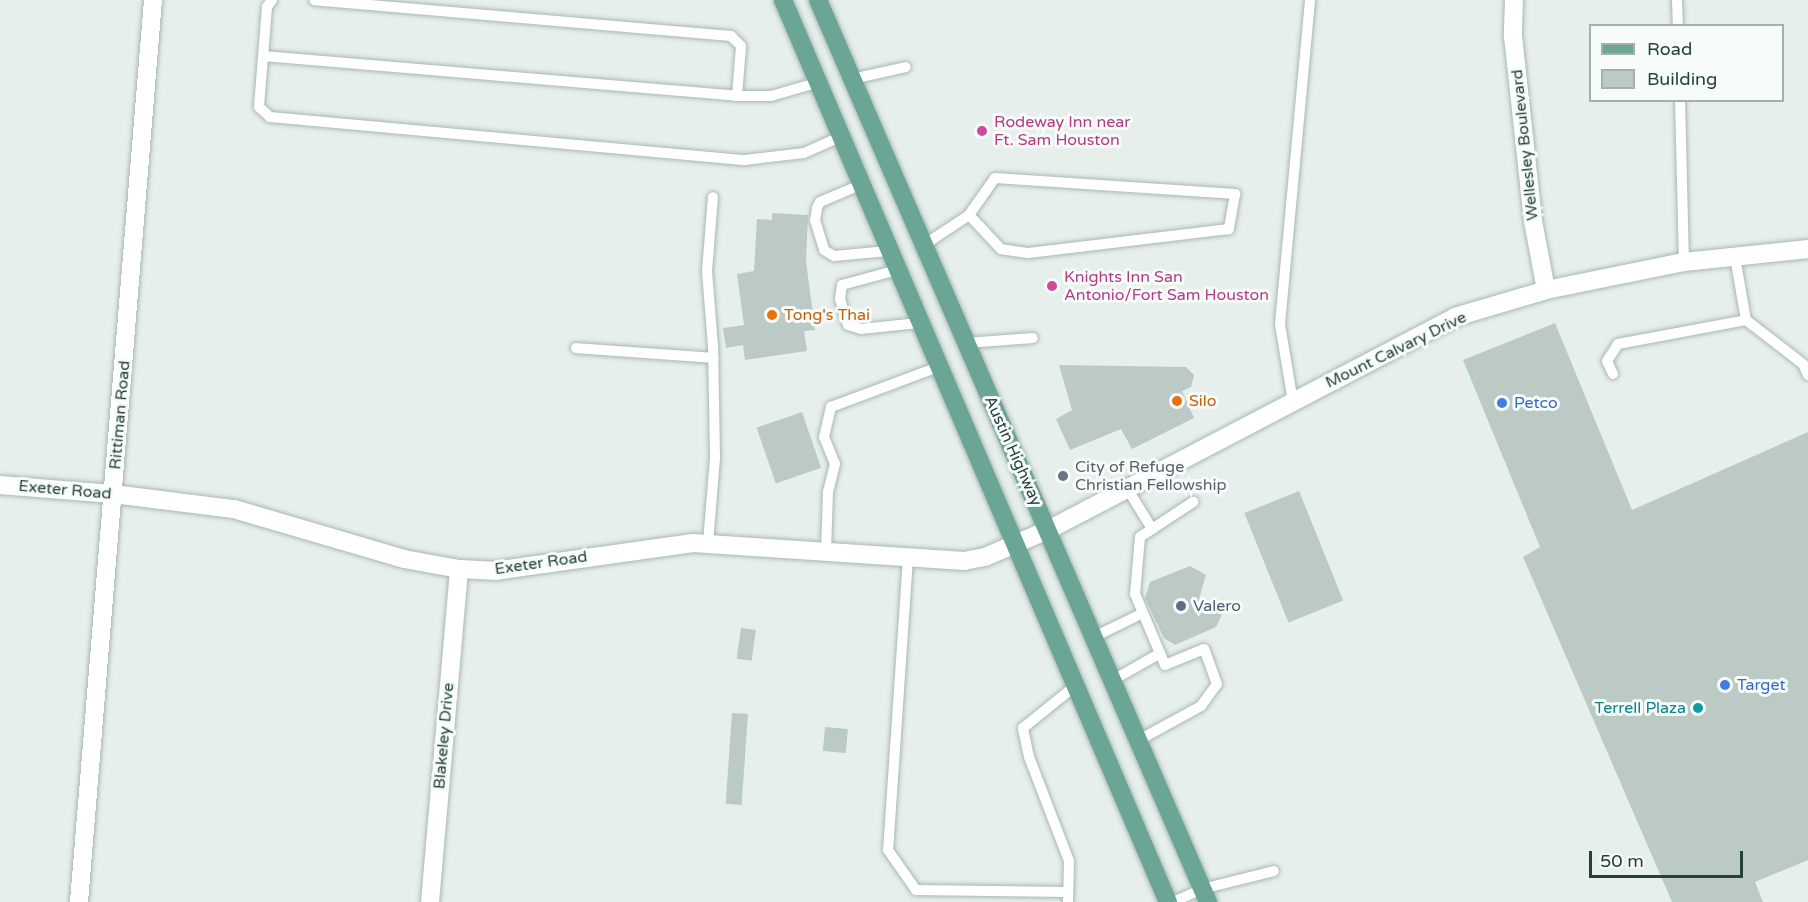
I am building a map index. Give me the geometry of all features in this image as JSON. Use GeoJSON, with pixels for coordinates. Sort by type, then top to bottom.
{"type":"FeatureCollection","features":[{"type":"Feature","properties":{"kind":"main road"},"geometry":{"type":"LineString","coordinates":[[783,0],[816,83],[1168,902]]}},
{"type":"Feature","properties":{"kind":"main road","name":"Austin Highway"},"geometry":{"type":"LineString","coordinates":[[818,0],[1205,895]]}},
{"type":"Feature","properties":{"kind":"street","name":"Rittiman Road"},"geometry":{"type":"LineString","coordinates":[[79,902],[153,0]]}},
{"type":"Feature","properties":{"kind":"street","name":"Wellesley Boulevard"},"geometry":{"type":"LineString","coordinates":[[1514,0],[1513,36],[1533,221],[1546,290]]}},
{"type":"Feature","properties":{"kind":"street","name":"Mount Calvary Drive"},"geometry":{"type":"LineString","coordinates":[[1048,530],[1455,317],[1546,290],[1684,262],[1808,249]]}},
{"type":"Feature","properties":{"kind":"street","name":"Exeter Road"},"geometry":{"type":"LineString","coordinates":[[0,485],[113,494],[234,508],[404,558],[459,569],[495,571],[658,545],[708,543],[964,561],[1014,546],[1048,530]]}},
{"type":"Feature","properties":{"kind":"street","name":"Blakeley Drive"},"geometry":{"type":"LineString","coordinates":[[430,902],[459,569]]}},
{"type":"Feature","properties":{"kind":"lane"},"geometry":{"type":"LineString","coordinates":[[272,0],[267,7],[259,107],[270,117],[745,160],[804,153],[840,137]]}},
{"type":"Feature","properties":{"kind":"lane"},"geometry":{"type":"LineString","coordinates":[[315,0],[731,36],[741,46],[737,96]]}},
{"type":"Feature","properties":{"kind":"lane"},"geometry":{"type":"LineString","coordinates":[[1293,402],[1280,324],[1310,0]]}},
{"type":"Feature","properties":{"kind":"lane"},"geometry":{"type":"LineString","coordinates":[[1677,0],[1678,24]]}},
{"type":"Feature","properties":{"kind":"lane"},"geometry":{"type":"LineString","coordinates":[[263,56],[737,96],[771,96],[816,83]]}},
{"type":"Feature","properties":{"kind":"lane"},"geometry":{"type":"LineString","coordinates":[[852,80],[906,67]]}},
{"type":"Feature","properties":{"kind":"lane"},"geometry":{"type":"LineString","coordinates":[[1680,102],[1684,262]]}},
{"type":"Feature","properties":{"kind":"lane"},"geometry":{"type":"LineString","coordinates":[[924,245],[969,215],[996,178],[1235,194],[1229,229],[1028,253],[1001,249],[969,215]]}},
{"type":"Feature","properties":{"kind":"lane"},"geometry":{"type":"LineString","coordinates":[[860,185],[820,202],[815,220],[824,250],[834,255],[888,251]]}},
{"type":"Feature","properties":{"kind":"lane"},"geometry":{"type":"LineString","coordinates":[[708,543],[715,459],[714,358],[706,271],[713,196]]}},
{"type":"Feature","properties":{"kind":"lane"},"geometry":{"type":"LineString","coordinates":[[1735,257],[1746,320],[1803,364],[1808,375]]}},
{"type":"Feature","properties":{"kind":"lane"},"geometry":{"type":"LineString","coordinates":[[897,270],[842,285],[840,299],[848,325],[861,328],[919,323]]}},
{"type":"Feature","properties":{"kind":"lane"},"geometry":{"type":"LineString","coordinates":[[1613,374],[1607,361],[1618,344],[1746,320]]}},
{"type":"Feature","properties":{"kind":"lane"},"geometry":{"type":"LineString","coordinates":[[966,343],[1033,338]]}},
{"type":"Feature","properties":{"kind":"lane"},"geometry":{"type":"LineString","coordinates":[[576,348],[714,358]]}},
{"type":"Feature","properties":{"kind":"lane"},"geometry":{"type":"LineString","coordinates":[[826,552],[828,492],[835,464],[824,437],[831,407],[938,367]]}},
{"type":"Feature","properties":{"kind":"lane"},"geometry":{"type":"LineString","coordinates":[[1127,488],[1152,529]]}},
{"type":"Feature","properties":{"kind":"lane"},"geometry":{"type":"LineString","coordinates":[[1139,740],[1201,706],[1217,684],[1204,649],[1165,665],[1135,594],[1140,537],[1193,502]]}},
{"type":"Feature","properties":{"kind":"lane"},"geometry":{"type":"LineString","coordinates":[[908,558],[888,850],[916,890],[1068,897],[1069,861],[1029,757],[1023,728],[1075,686]]}},
{"type":"Feature","properties":{"kind":"lane"},"geometry":{"type":"LineString","coordinates":[[1094,637],[1142,614]]}},
{"type":"Feature","properties":{"kind":"lane"},"geometry":{"type":"LineString","coordinates":[[1113,680],[1159,654]]}},
{"type":"Feature","properties":{"kind":"lane"},"geometry":{"type":"LineString","coordinates":[[1173,902],[1205,895],[1274,871]]}},
{"type":"Feature","properties":{"kind":"building"},"geometry":{"type":"Polygon","coordinates":[[[772,213],[808,215],[806,261],[815,330],[804,331],[807,351],[745,360],[743,345],[726,348],[723,328],[744,325],[737,274],[754,271],[757,219],[772,220],[772,213]]]}},
{"type":"Feature","properties":{"kind":"building","name":"Terrell Plaza"},"geometry":{"type":"Polygon","coordinates":[[[1555,323],[1632,510],[1808,432],[1808,860],[1755,882],[1763,902],[1672,902],[1523,557],[1540,547],[1463,360],[1555,323]]]}},
{"type":"Feature","properties":{"kind":"building"},"geometry":{"type":"Polygon","coordinates":[[[1059,365],[1186,367],[1194,375],[1191,387],[1182,391],[1194,418],[1132,449],[1121,429],[1070,450],[1056,419],[1072,410],[1059,365]]]}},
{"type":"Feature","properties":{"kind":"building"},"geometry":{"type":"Polygon","coordinates":[[[802,412],[821,468],[776,483],[757,428],[802,412]]]}},
{"type":"Feature","properties":{"kind":"building"},"geometry":{"type":"Polygon","coordinates":[[[1299,491],[1343,600],[1288,623],[1244,513],[1299,491]]]}},
{"type":"Feature","properties":{"kind":"building","name":"Valero"},"geometry":{"type":"Polygon","coordinates":[[[1190,566],[1206,575],[1199,599],[1224,610],[1216,627],[1175,645],[1164,638],[1145,598],[1150,582],[1190,566]]]}},
{"type":"Feature","properties":{"kind":"building"},"geometry":{"type":"Polygon","coordinates":[[[741,628],[756,630],[752,661],[737,659],[741,628]]]}},
{"type":"Feature","properties":{"kind":"building"},"geometry":{"type":"Polygon","coordinates":[[[732,713],[748,714],[742,805],[726,804],[732,713]]]}},
{"type":"Feature","properties":{"kind":"building"},"geometry":{"type":"Polygon","coordinates":[[[825,727],[848,729],[846,753],[823,751],[825,727]]]}},
{"type":"Feature","properties":{"kind":"place","name":"Rodeway Inn near Ft. Sam Houston"},"geometry":{"type":"Point","coordinates":[982,131]}},
{"type":"Feature","properties":{"kind":"place","name":"Knights Inn San Antonio/Fort Sam Houston"},"geometry":{"type":"Point","coordinates":[1052,286]}},
{"type":"Feature","properties":{"kind":"place","name":"Tong's Thai"},"geometry":{"type":"Point","coordinates":[772,315]}},
{"type":"Feature","properties":{"kind":"place","name":"Silo"},"geometry":{"type":"Point","coordinates":[1177,401]}},
{"type":"Feature","properties":{"kind":"place","name":"Petco"},"geometry":{"type":"Point","coordinates":[1502,403]}},
{"type":"Feature","properties":{"kind":"place","name":"City of Refuge Christian Fellowship"},"geometry":{"type":"Point","coordinates":[1063,476]}},
{"type":"Feature","properties":{"kind":"place","name":"Valero"},"geometry":{"type":"Point","coordinates":[1181,606]}},
{"type":"Feature","properties":{"kind":"place","name":"Target"},"geometry":{"type":"Point","coordinates":[1725,685]}},
{"type":"Feature","properties":{"kind":"place","name":"Terrell Plaza"},"geometry":{"type":"Point","coordinates":[1698,708]}}]}
